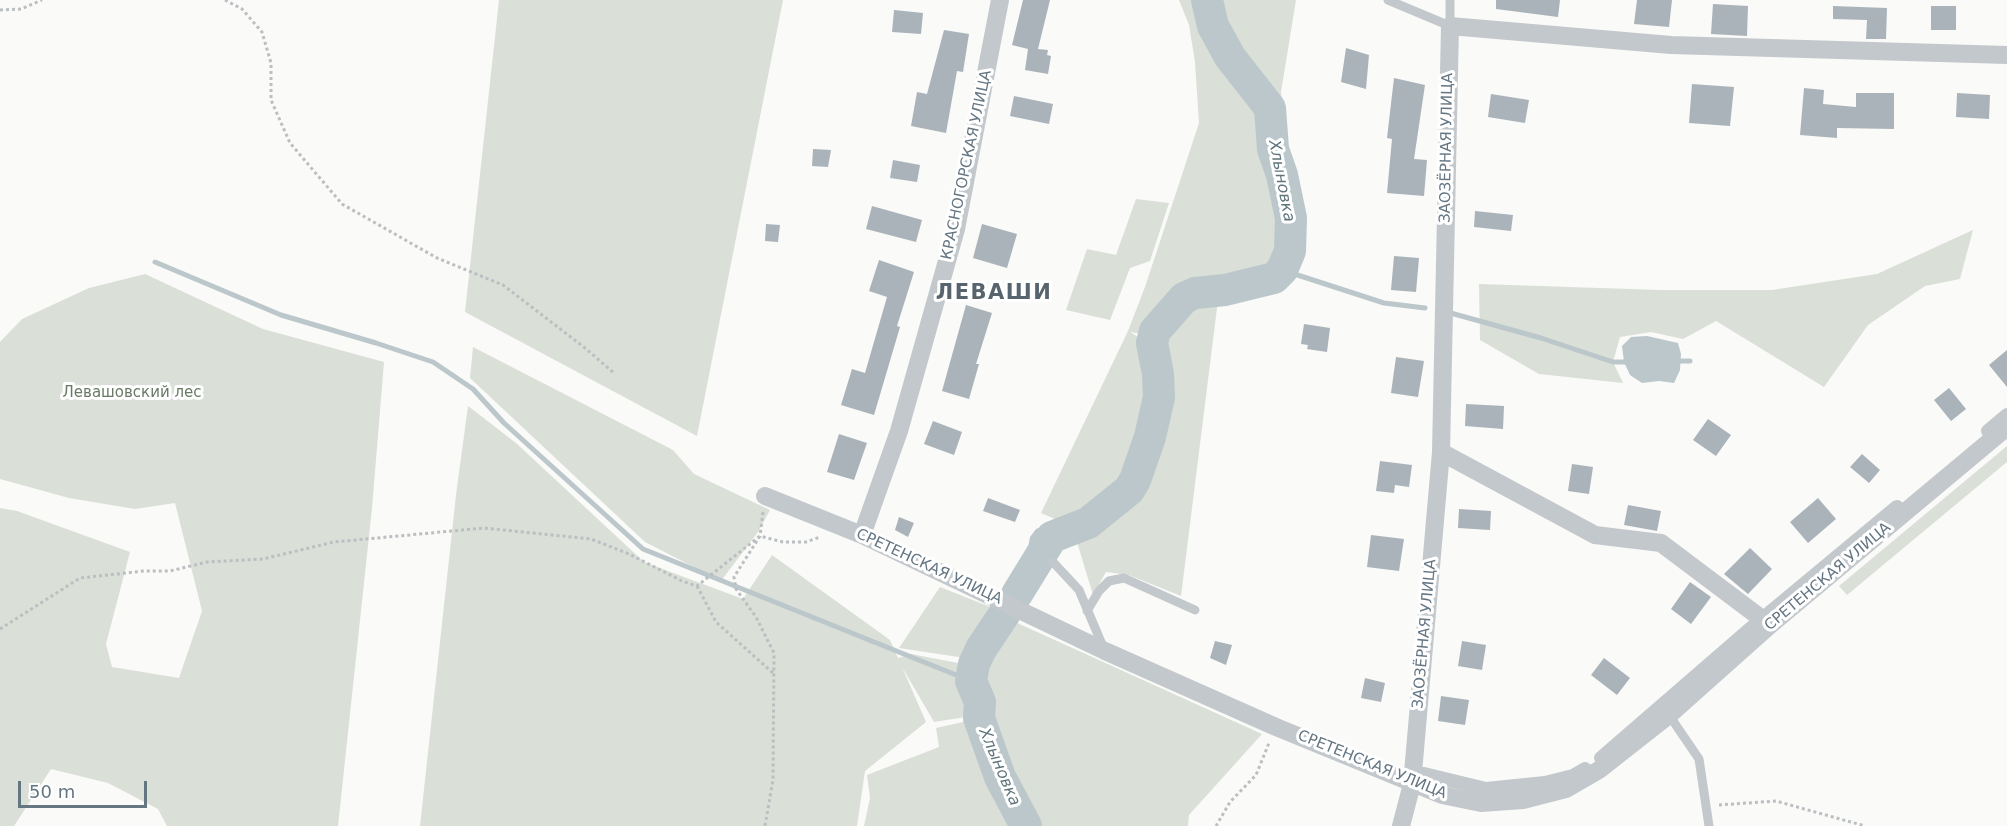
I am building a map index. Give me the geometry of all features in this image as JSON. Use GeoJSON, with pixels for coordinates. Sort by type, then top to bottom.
{"type":"FeatureCollection","features":[{"type":"Feature","properties":{"kind":"street","name":"КРАСНОГОРСКАЯ УЛИЦА"},"geometry":{"type":"LineString","coordinates":[[854,531],[899,431],[956,230],[1000,0]]}},
{"type":"Feature","properties":{"kind":"street"},"geometry":{"type":"LineString","coordinates":[[1450,26],[1671,45],[2007,55]]}},
{"type":"Feature","properties":{"kind":"street","name":"ЗАОЗЁРНАЯ УЛИЦА"},"geometry":{"type":"LineString","coordinates":[[1401,826],[1418,779],[1442,452],[1450,26]]}},
{"type":"Feature","properties":{"kind":"street"},"geometry":{"type":"LineString","coordinates":[[1418,779],[1486,789],[1545,783],[1573,776],[1593,765],[1766,622],[2007,416]]}},
{"type":"Feature","properties":{"kind":"street","name":"СРЕТЕНСКАЯ УЛИЦА"},"geometry":{"type":"LineString","coordinates":[[765,495],[854,531],[1105,651],[1276,727],[1418,779],[1442,795],[1481,803],[1523,800],[1566,789],[1599,770],[1669,715],[1766,622],[2007,427]]}},
{"type":"Feature","properties":{"kind":"street"},"geometry":{"type":"LineString","coordinates":[[1442,452],[1595,536],[1662,543],[1766,622]]}},
{"type":"Feature","properties":{"kind":"lane"},"geometry":{"type":"LineString","coordinates":[[1388,0],[1450,26],[1450,0]]}},
{"type":"Feature","properties":{"kind":"lane"},"geometry":{"type":"LineString","coordinates":[[1053,562],[1079,590],[1105,651]]}},
{"type":"Feature","properties":{"kind":"lane"},"geometry":{"type":"LineString","coordinates":[[1088,611],[1099,591],[1109,580],[1125,578],[1195,610]]}},
{"type":"Feature","properties":{"kind":"lane"},"geometry":{"type":"LineString","coordinates":[[1669,715],[1699,759],[1708,826]]}},
{"type":"Feature","properties":{"kind":"path"},"geometry":{"type":"LineString","coordinates":[[0,10],[21,9],[42,0]]}},
{"type":"Feature","properties":{"kind":"path"},"geometry":{"type":"LineString","coordinates":[[225,0],[242,9],[262,32],[272,63],[271,100],[290,143],[342,204],[436,258],[503,285],[585,348],[614,374]]}},
{"type":"Feature","properties":{"kind":"path"},"geometry":{"type":"LineString","coordinates":[[765,495],[760,536],[734,577],[735,589],[756,617],[774,653],[773,780],[765,826]]}},
{"type":"Feature","properties":{"kind":"path"},"geometry":{"type":"LineString","coordinates":[[0,629],[80,578],[144,571],[170,571],[207,562],[263,559],[334,543],[484,528],[591,539],[697,586],[716,622],[775,675]]}},
{"type":"Feature","properties":{"kind":"path"},"geometry":{"type":"LineString","coordinates":[[760,536],[783,542],[806,542],[854,531]]}},
{"type":"Feature","properties":{"kind":"path"},"geometry":{"type":"LineString","coordinates":[[697,586],[760,536]]}},
{"type":"Feature","properties":{"kind":"path"},"geometry":{"type":"LineString","coordinates":[[1216,826],[1230,802],[1256,775],[1276,727]]}},
{"type":"Feature","properties":{"kind":"path"},"geometry":{"type":"LineString","coordinates":[[1706,807],[1776,801],[1865,826]]}},
{"type":"Feature","properties":{"kind":"green space"},"geometry":{"type":"Polygon","coordinates":[[[499,0],[783,0],[697,436],[465,312],[499,0]]]}},
{"type":"Feature","properties":{"kind":"green space"},"geometry":{"type":"Polygon","coordinates":[[[1179,0],[1296,0],[1281,92],[1289,179],[1285,240],[1274,269],[1181,286],[1147,335],[1130,332],[1143,340],[1154,382],[1154,412],[1132,471],[1119,494],[1071,526],[1041,513],[1128,331],[1145,287],[1199,123],[1195,62],[1189,25],[1179,0]]]}},
{"type":"Feature","properties":{"kind":"green space"},"geometry":{"type":"Polygon","coordinates":[[[1136,199],[1169,203],[1150,261],[1130,268],[1110,320],[1066,310],[1087,249],[1116,255],[1136,199]]]}},
{"type":"Feature","properties":{"kind":"green space"},"geometry":{"type":"Polygon","coordinates":[[[1973,230],[1960,279],[1925,286],[1868,325],[1824,387],[1716,321],[1683,339],[1651,332],[1620,337],[1613,362],[1623,383],[1539,374],[1480,340],[1479,284],[1660,290],[1772,290],[1877,274],[1973,230]]]}},
{"type":"Feature","properties":{"kind":"green space","name":"Левашовский лес"},"geometry":{"type":"Polygon","coordinates":[[[145,274],[263,329],[384,362],[372,508],[338,826],[167,826],[158,809],[108,783],[51,769],[14,826],[0,826],[0,508],[17,511],[130,552],[106,644],[112,667],[179,678],[202,611],[175,503],[135,509],[69,498],[0,479],[0,342],[22,319],[89,288],[145,274]]]}},
{"type":"Feature","properties":{"kind":"green space"},"geometry":{"type":"Polygon","coordinates":[[[1199,300],[1218,300],[1181,596],[1129,575],[1106,572],[1093,595],[1077,542],[1140,483],[1166,397],[1158,342],[1199,300]]]}},
{"type":"Feature","properties":{"kind":"green space"},"geometry":{"type":"Polygon","coordinates":[[[473,347],[673,450],[694,474],[770,510],[758,532],[721,581],[645,542],[470,378],[473,347]]]}},
{"type":"Feature","properties":{"kind":"green space"},"geometry":{"type":"Polygon","coordinates":[[[468,406],[516,443],[644,562],[743,599],[772,555],[890,640],[898,658],[911,654],[958,663],[971,681],[972,716],[934,722],[902,667],[926,722],[865,771],[857,826],[420,826],[456,495],[468,406]]]}},
{"type":"Feature","properties":{"kind":"green space"},"geometry":{"type":"Polygon","coordinates":[[[2007,446],[2007,462],[1847,595],[1839,586],[2007,446]]]}},
{"type":"Feature","properties":{"kind":"green space"},"geometry":{"type":"Polygon","coordinates":[[[940,587],[1003,612],[965,658],[899,648],[940,587]]]}},
{"type":"Feature","properties":{"kind":"green space"},"geometry":{"type":"Polygon","coordinates":[[[1015,622],[1262,734],[1189,815],[1188,826],[1034,826],[990,738],[986,664],[1015,622]]]}},
{"type":"Feature","properties":{"kind":"green space"},"geometry":{"type":"Polygon","coordinates":[[[972,720],[1004,813],[1019,826],[864,826],[870,798],[867,775],[939,747],[936,728],[972,720]]]}},
{"type":"Feature","properties":{"kind":"shaded area"},"geometry":{"type":"Polygon","coordinates":[[[1647,336],[1678,343],[1681,354],[1680,370],[1674,383],[1659,381],[1642,383],[1630,375],[1624,362],[1622,346],[1631,337],[1647,336]]]}},
{"type":"Feature","properties":{"kind":"shaded area"},"geometry":{"type":"Polygon","coordinates":[[[1043,526],[1053,531],[1059,528],[1064,534],[1030,572],[1015,568],[1031,557],[1028,548],[1030,537],[1036,529],[1043,526]]]}},
{"type":"Feature","properties":{"kind":"building"},"geometry":{"type":"Polygon","coordinates":[[[1023,0],[1050,0],[1038,49],[1048,50],[1047,55],[1051,56],[1048,74],[1025,70],[1028,49],[1012,45],[1023,0]]]}},
{"type":"Feature","properties":{"kind":"building"},"geometry":{"type":"Polygon","coordinates":[[[1496,0],[1560,0],[1558,17],[1496,9],[1496,0]]]}},
{"type":"Feature","properties":{"kind":"building"},"geometry":{"type":"Polygon","coordinates":[[[1637,0],[1672,0],[1669,27],[1634,24],[1637,0]]]}},
{"type":"Feature","properties":{"kind":"building"},"geometry":{"type":"Polygon","coordinates":[[[1713,4],[1748,6],[1747,36],[1711,34],[1713,4]]]}},
{"type":"Feature","properties":{"kind":"building"},"geometry":{"type":"Polygon","coordinates":[[[1833,6],[1887,8],[1886,39],[1866,39],[1867,20],[1833,19],[1833,6]]]}},
{"type":"Feature","properties":{"kind":"building"},"geometry":{"type":"Polygon","coordinates":[[[1931,6],[1956,6],[1956,30],[1931,30],[1931,6]]]}},
{"type":"Feature","properties":{"kind":"building"},"geometry":{"type":"Polygon","coordinates":[[[894,10],[923,13],[921,34],[892,32],[894,10]]]}},
{"type":"Feature","properties":{"kind":"building"},"geometry":{"type":"Polygon","coordinates":[[[944,30],[969,34],[963,72],[957,71],[946,133],[911,126],[917,92],[927,94],[944,30]]]}},
{"type":"Feature","properties":{"kind":"building"},"geometry":{"type":"Polygon","coordinates":[[[1346,48],[1369,55],[1366,89],[1341,82],[1346,48]]]}},
{"type":"Feature","properties":{"kind":"building"},"geometry":{"type":"Polygon","coordinates":[[[1394,78],[1425,85],[1414,159],[1427,160],[1424,196],[1387,193],[1392,139],[1387,138],[1394,78]]]}},
{"type":"Feature","properties":{"kind":"building"},"geometry":{"type":"Polygon","coordinates":[[[1692,84],[1734,87],[1730,126],[1689,123],[1692,84]]]}},
{"type":"Feature","properties":{"kind":"building"},"geometry":{"type":"Polygon","coordinates":[[[1804,88],[1824,90],[1823,104],[1856,107],[1856,93],[1894,93],[1894,129],[1837,128],[1837,138],[1800,135],[1804,88]]]}},
{"type":"Feature","properties":{"kind":"building"},"geometry":{"type":"Polygon","coordinates":[[[1957,93],[1990,95],[1989,119],[1956,117],[1957,93]]]}},
{"type":"Feature","properties":{"kind":"building"},"geometry":{"type":"Polygon","coordinates":[[[1491,94],[1529,100],[1525,123],[1488,117],[1491,94]]]}},
{"type":"Feature","properties":{"kind":"building"},"geometry":{"type":"Polygon","coordinates":[[[1014,96],[1053,104],[1049,124],[1010,116],[1014,96]]]}},
{"type":"Feature","properties":{"kind":"building"},"geometry":{"type":"Polygon","coordinates":[[[813,149],[831,150],[828,167],[812,166],[813,149]]]}},
{"type":"Feature","properties":{"kind":"building"},"geometry":{"type":"Polygon","coordinates":[[[893,160],[920,165],[917,182],[890,178],[893,160]]]}},
{"type":"Feature","properties":{"kind":"building"},"geometry":{"type":"Polygon","coordinates":[[[872,206],[922,220],[916,242],[866,229],[872,206]]]}},
{"type":"Feature","properties":{"kind":"building"},"geometry":{"type":"Polygon","coordinates":[[[1475,211],[1513,215],[1511,231],[1474,227],[1475,211]]]}},
{"type":"Feature","properties":{"kind":"building"},"geometry":{"type":"Polygon","coordinates":[[[766,224],[780,225],[778,242],[765,241],[766,224]]]}},
{"type":"Feature","properties":{"kind":"building"},"geometry":{"type":"Polygon","coordinates":[[[982,224],[1017,234],[1007,268],[973,258],[982,224]]]}},
{"type":"Feature","properties":{"kind":"building"},"geometry":{"type":"Polygon","coordinates":[[[1394,256],[1419,258],[1416,292],[1391,290],[1394,256]]]}},
{"type":"Feature","properties":{"kind":"building"},"geometry":{"type":"Polygon","coordinates":[[[879,260],[914,272],[897,326],[900,327],[874,415],[841,405],[852,369],[865,373],[887,297],[869,291],[879,260]]]}},
{"type":"Feature","properties":{"kind":"building"},"geometry":{"type":"Polygon","coordinates":[[[966,305],[992,313],[976,364],[979,364],[969,399],[942,391],[966,305]]]}},
{"type":"Feature","properties":{"kind":"building"},"geometry":{"type":"Polygon","coordinates":[[[1304,324],[1330,328],[1327,352],[1307,349],[1308,345],[1301,344],[1304,324]]]}},
{"type":"Feature","properties":{"kind":"building"},"geometry":{"type":"Polygon","coordinates":[[[2007,350],[2007,387],[1989,365],[2007,350]]]}},
{"type":"Feature","properties":{"kind":"building"},"geometry":{"type":"Polygon","coordinates":[[[1396,357],[1424,361],[1418,397],[1391,393],[1396,357]]]}},
{"type":"Feature","properties":{"kind":"building"},"geometry":{"type":"Polygon","coordinates":[[[1949,388],[1966,409],[1951,421],[1934,400],[1949,388]]]}},
{"type":"Feature","properties":{"kind":"building"},"geometry":{"type":"Polygon","coordinates":[[[1466,404],[1504,406],[1503,429],[1465,426],[1466,404]]]}},
{"type":"Feature","properties":{"kind":"building"},"geometry":{"type":"Polygon","coordinates":[[[1708,419],[1731,435],[1716,456],[1693,440],[1708,419]]]}},
{"type":"Feature","properties":{"kind":"building"},"geometry":{"type":"Polygon","coordinates":[[[933,421],[962,432],[954,455],[924,444],[933,421]]]}},
{"type":"Feature","properties":{"kind":"building"},"geometry":{"type":"Polygon","coordinates":[[[839,434],[867,443],[854,480],[827,472],[839,434]]]}},
{"type":"Feature","properties":{"kind":"building"},"geometry":{"type":"Polygon","coordinates":[[[1862,454],[1880,470],[1869,483],[1850,467],[1862,454]]]}},
{"type":"Feature","properties":{"kind":"building"},"geometry":{"type":"Polygon","coordinates":[[[1380,461],[1412,465],[1409,487],[1395,485],[1394,493],[1376,491],[1380,461]]]}},
{"type":"Feature","properties":{"kind":"building"},"geometry":{"type":"Polygon","coordinates":[[[1572,464],[1593,467],[1589,494],[1568,491],[1572,464]]]}},
{"type":"Feature","properties":{"kind":"building"},"geometry":{"type":"Polygon","coordinates":[[[988,498],[1020,510],[1015,522],[983,511],[988,498]]]}},
{"type":"Feature","properties":{"kind":"building"},"geometry":{"type":"Polygon","coordinates":[[[1818,498],[1836,519],[1808,543],[1790,522],[1818,498]]]}},
{"type":"Feature","properties":{"kind":"building"},"geometry":{"type":"Polygon","coordinates":[[[1628,505],[1661,511],[1657,531],[1624,525],[1628,505]]]}},
{"type":"Feature","properties":{"kind":"building"},"geometry":{"type":"Polygon","coordinates":[[[1459,509],[1491,511],[1490,530],[1458,528],[1459,509]]]}},
{"type":"Feature","properties":{"kind":"building"},"geometry":{"type":"Polygon","coordinates":[[[899,517],[914,523],[908,537],[895,530],[899,517]]]}},
{"type":"Feature","properties":{"kind":"building"},"geometry":{"type":"Polygon","coordinates":[[[1371,535],[1404,539],[1399,571],[1367,567],[1371,535]]]}},
{"type":"Feature","properties":{"kind":"building"},"geometry":{"type":"Polygon","coordinates":[[[1750,548],[1772,569],[1748,594],[1724,574],[1750,548]]]}},
{"type":"Feature","properties":{"kind":"building"},"geometry":{"type":"Polygon","coordinates":[[[1690,582],[1711,597],[1691,624],[1671,609],[1690,582]]]}},
{"type":"Feature","properties":{"kind":"building"},"geometry":{"type":"Polygon","coordinates":[[[1215,641],[1232,645],[1226,665],[1210,658],[1215,641]]]}},
{"type":"Feature","properties":{"kind":"building"},"geometry":{"type":"Polygon","coordinates":[[[1462,641],[1486,645],[1482,670],[1458,666],[1462,641]]]}},
{"type":"Feature","properties":{"kind":"building"},"geometry":{"type":"Polygon","coordinates":[[[1604,658],[1630,678],[1617,695],[1591,675],[1604,658]]]}},
{"type":"Feature","properties":{"kind":"building"},"geometry":{"type":"Polygon","coordinates":[[[1365,678],[1385,683],[1381,702],[1361,698],[1365,678]]]}},
{"type":"Feature","properties":{"kind":"building"},"geometry":{"type":"Polygon","coordinates":[[[1441,696],[1469,700],[1465,725],[1438,721],[1441,696]]]}},
{"type":"Feature","properties":{"kind":"waterway","name":"Хлыновка"},"geometry":{"type":"LineString","coordinates":[[1017,594],[1052,537],[1088,523],[1129,490],[1135,480],[1150,437],[1159,397],[1158,374],[1152,343],[1155,331],[1184,298],[1195,293],[1225,290],[1274,278],[1282,270],[1290,251],[1291,218],[1282,175],[1273,149],[1270,108],[1230,57],[1213,26],[1207,0]]}},
{"type":"Feature","properties":{"kind":"waterway"},"geometry":{"type":"LineString","coordinates":[[155,262],[281,315],[433,362],[473,389],[504,423],[643,549],[971,681]]}},
{"type":"Feature","properties":{"kind":"waterway"},"geometry":{"type":"LineString","coordinates":[[1282,270],[1384,303],[1425,308]]}},
{"type":"Feature","properties":{"kind":"waterway"},"geometry":{"type":"LineString","coordinates":[[1447,312],[1541,338],[1613,362],[1629,362]]}},
{"type":"Feature","properties":{"kind":"waterway"},"geometry":{"type":"LineString","coordinates":[[1674,361],[1690,361]]}},
{"type":"Feature","properties":{"kind":"waterway","name":"Хлыновка"},"geometry":{"type":"LineString","coordinates":[[1007,610],[981,649],[974,664],[971,681],[980,702],[979,718],[1000,777],[1026,826]]}},
{"type":"Feature","properties":{"kind":"district","name":"ЛЕВАШИ"},"geometry":{"type":"Point","coordinates":[994,294]}}]}
